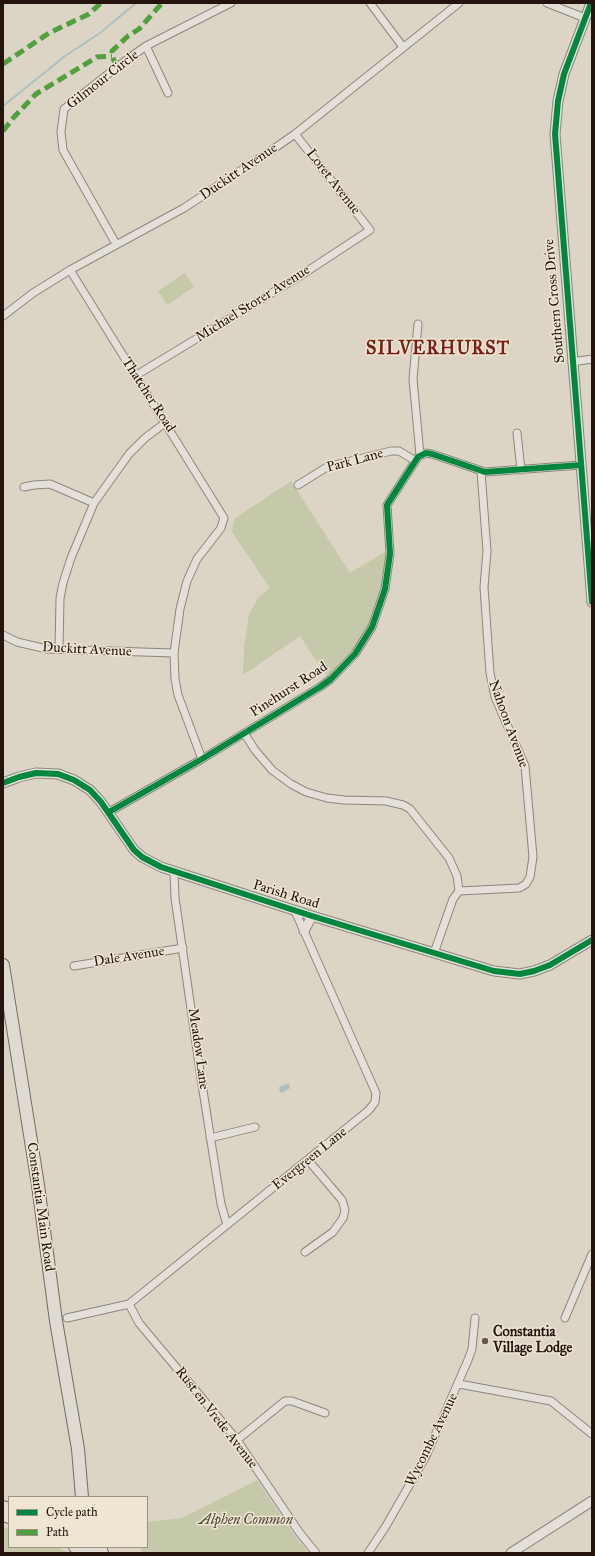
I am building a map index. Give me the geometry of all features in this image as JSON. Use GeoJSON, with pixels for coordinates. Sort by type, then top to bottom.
{"type":"FeatureCollection","features":[{"type":"Feature","properties":{"kind":"main road","name":"Constantia Main Road"},"geometry":{"type":"LineString","coordinates":[[3,965],[38,1185],[56,1321],[78,1449],[90,1496]]}},
{"type":"Feature","properties":{"kind":"main road","name":"Constantia Main Road"},"geometry":{"type":"LineString","coordinates":[[78,1449],[82,1496]]}},
{"type":"Feature","properties":{"kind":"street","name":"Gilmour Circle"},"geometry":{"type":"LineString","coordinates":[[116,244],[63,150],[61,143],[62,114],[68,104],[146,46],[231,3]]}},
{"type":"Feature","properties":{"kind":"street"},"geometry":{"type":"LineString","coordinates":[[370,3],[403,47]]}},
{"type":"Feature","properties":{"kind":"street","name":"Duckitt Avenue"},"geometry":{"type":"LineString","coordinates":[[3,316],[27,298],[70,270],[169,216],[212,190],[295,134],[459,3]]}},
{"type":"Feature","properties":{"kind":"street"},"geometry":{"type":"LineString","coordinates":[[547,3],[585,18]]}},
{"type":"Feature","properties":{"kind":"street","name":"Southern Cross Drive"},"geometry":{"type":"LineString","coordinates":[[591,3],[564,74],[558,101],[556,128],[557,174],[592,602]]}},
{"type":"Feature","properties":{"kind":"street"},"geometry":{"type":"LineString","coordinates":[[146,46],[168,93]]}},
{"type":"Feature","properties":{"kind":"street","name":"Loret Avenue"},"geometry":{"type":"LineString","coordinates":[[295,134],[370,230]]}},
{"type":"Feature","properties":{"kind":"street","name":"Michael Storer Avenue"},"geometry":{"type":"LineString","coordinates":[[135,376],[303,274],[370,230]]}},
{"type":"Feature","properties":{"kind":"street","name":"Thatcher Road"},"geometry":{"type":"LineString","coordinates":[[70,270],[135,376],[223,514],[224,520],[221,528],[197,559],[187,581],[180,609],[174,653]]}},
{"type":"Feature","properties":{"kind":"street"},"geometry":{"type":"LineString","coordinates":[[418,324],[413,379],[420,455],[432,454],[481,472],[581,464]]}},
{"type":"Feature","properties":{"kind":"street"},"geometry":{"type":"LineString","coordinates":[[572,362],[592,359]]}},
{"type":"Feature","properties":{"kind":"street"},"geometry":{"type":"LineString","coordinates":[[59,650],[60,598],[63,583],[71,558],[94,503],[115,472],[138,444],[165,423]]}},
{"type":"Feature","properties":{"kind":"street"},"geometry":{"type":"LineString","coordinates":[[517,433],[521,470]]}},
{"type":"Feature","properties":{"kind":"street","name":"Park Lane"},"geometry":{"type":"LineString","coordinates":[[298,485],[328,467],[391,451],[399,451],[414,460]]}},
{"type":"Feature","properties":{"kind":"street","name":"Pinehurst Road"},"geometry":{"type":"LineString","coordinates":[[109,812],[202,759],[331,679],[355,654],[372,627],[382,601],[388,573],[390,554],[387,505],[414,460],[420,455]]}},
{"type":"Feature","properties":{"kind":"street","name":"Nahoon Avenue"},"geometry":{"type":"LineString","coordinates":[[459,891],[519,888],[526,884],[530,877],[533,857],[525,766],[495,697],[490,673],[484,587],[487,551],[481,472]]}},
{"type":"Feature","properties":{"kind":"street"},"geometry":{"type":"LineString","coordinates":[[24,487],[50,484],[94,503]]}},
{"type":"Feature","properties":{"kind":"street","name":"Duckitt Avenue"},"geometry":{"type":"LineString","coordinates":[[3,635],[33,646],[59,650],[174,653]]}},
{"type":"Feature","properties":{"kind":"street"},"geometry":{"type":"LineString","coordinates":[[174,653],[175,679],[178,695],[202,759]]}},
{"type":"Feature","properties":{"kind":"street"},"geometry":{"type":"LineString","coordinates":[[244,733],[255,750],[272,770],[291,784],[306,792],[327,798],[344,800],[386,801],[403,805],[410,809],[449,858],[457,876],[459,891],[453,899],[434,953]]}},
{"type":"Feature","properties":{"kind":"street","name":"Parish Road"},"geometry":{"type":"LineString","coordinates":[[3,783],[30,774],[58,774],[74,780],[87,788],[101,802],[109,812],[126,841],[138,854],[152,863],[174,873],[295,911],[494,970],[520,974],[534,971],[550,965],[592,940]]}},
{"type":"Feature","properties":{"kind":"street","name":"Meadow Lane"},"geometry":{"type":"LineString","coordinates":[[174,873],[175,898],[210,1138],[221,1204],[227,1225]]}},
{"type":"Feature","properties":{"kind":"street","name":"Evergreen Lane"},"geometry":{"type":"LineString","coordinates":[[67,1318],[129,1304],[369,1110],[375,1102],[376,1093],[295,911]]}},
{"type":"Feature","properties":{"kind":"street"},"geometry":{"type":"LineString","coordinates":[[304,931],[312,916]]}},
{"type":"Feature","properties":{"kind":"street","name":"Dale Avenue"},"geometry":{"type":"LineString","coordinates":[[74,966],[183,948]]}},
{"type":"Feature","properties":{"kind":"street"},"geometry":{"type":"LineString","coordinates":[[210,1138],[255,1127]]}},
{"type":"Feature","properties":{"kind":"street"},"geometry":{"type":"LineString","coordinates":[[305,1252],[333,1232],[343,1218],[345,1210],[342,1200],[308,1160]]}},
{"type":"Feature","properties":{"kind":"street"},"geometry":{"type":"LineString","coordinates":[[565,1318],[592,1254]]}},
{"type":"Feature","properties":{"kind":"street","name":"Rust en Vrede Avenue"},"geometry":{"type":"LineString","coordinates":[[129,1304],[139,1323],[237,1440],[299,1532],[316,1553]]}},
{"type":"Feature","properties":{"kind":"street","name":"Wycombe Avenue"},"geometry":{"type":"LineString","coordinates":[[368,1553],[413,1480],[459,1384],[472,1349],[475,1318]]}},
{"type":"Feature","properties":{"kind":"street"},"geometry":{"type":"LineString","coordinates":[[459,1384],[551,1401],[592,1434]]}},
{"type":"Feature","properties":{"kind":"street"},"geometry":{"type":"LineString","coordinates":[[237,1440],[285,1401],[292,1401],[325,1413]]}},
{"type":"Feature","properties":{"kind":"street"},"geometry":{"type":"LineString","coordinates":[[511,1553],[592,1501]]}},
{"type":"Feature","properties":{"kind":"green space"},"geometry":{"type":"Polygon","coordinates":[[[185,273],[194,287],[167,305],[158,291],[185,273]]]}},
{"type":"Feature","properties":{"kind":"green space"},"geometry":{"type":"Polygon","coordinates":[[[291,481],[350,573],[388,550],[386,572],[377,612],[353,653],[328,678],[300,636],[243,675],[244,647],[249,614],[259,597],[270,588],[232,532],[234,519],[291,481]]]}},
{"type":"Feature","properties":{"kind":"green space","name":"Alphen Common"},"geometry":{"type":"Polygon","coordinates":[[[257,1480],[294,1535],[309,1553],[142,1553],[141,1548],[148,1548],[148,1522],[182,1518],[257,1480]]]}},
{"type":"Feature","properties":{"kind":"green space"},"geometry":{"type":"Polygon","coordinates":[[[3,1527],[8,1529],[8,1548],[60,1548],[68,1553],[3,1553],[3,1527]]]}},
{"type":"Feature","properties":{"kind":"shaded area"},"geometry":{"type":"Polygon","coordinates":[[[289,1083],[290,1088],[282,1093],[280,1092],[279,1087],[289,1083]]]}},
{"type":"Feature","properties":{"kind":"waterway"},"geometry":{"type":"LineString","coordinates":[[3,106],[65,56],[100,33],[136,3]]}},
{"type":"Feature","properties":{"kind":"marked path"},"geometry":{"type":"LineString","coordinates":[[3,64],[49,33],[89,14],[101,3]]}},
{"type":"Feature","properties":{"kind":"marked path"},"geometry":{"type":"LineString","coordinates":[[117,67],[112,56],[112,51],[128,36],[139,29],[162,3]]}},
{"type":"Feature","properties":{"kind":"marked path"},"geometry":{"type":"LineString","coordinates":[[3,131],[36,94],[97,57],[112,56]]}},
{"type":"Feature","properties":{"kind":"cycle path"},"geometry":{"type":"LineString","coordinates":[[591,3],[564,74],[558,101],[555,134],[592,602]]}},
{"type":"Feature","properties":{"kind":"cycle path"},"geometry":{"type":"LineString","coordinates":[[109,812],[202,759],[320,687],[331,679],[355,654],[372,627],[385,589],[390,554],[387,505],[418,457],[426,453],[432,454],[485,472],[581,465]]}},
{"type":"Feature","properties":{"kind":"cycle path"},"geometry":{"type":"LineString","coordinates":[[3,783],[36,773],[58,774],[74,780],[90,790],[101,802],[134,850],[142,857],[161,867],[312,916],[494,971],[520,974],[534,971],[550,965],[592,940]]}},
{"type":"Feature","properties":{"kind":"place","name":"Constantia Village Lodge"},"geometry":{"type":"Point","coordinates":[485,1341]}},
{"type":"Feature","properties":{"kind":"district","name":"SILVERHURST"},"geometry":{"type":"Point","coordinates":[438,350]}}]}
